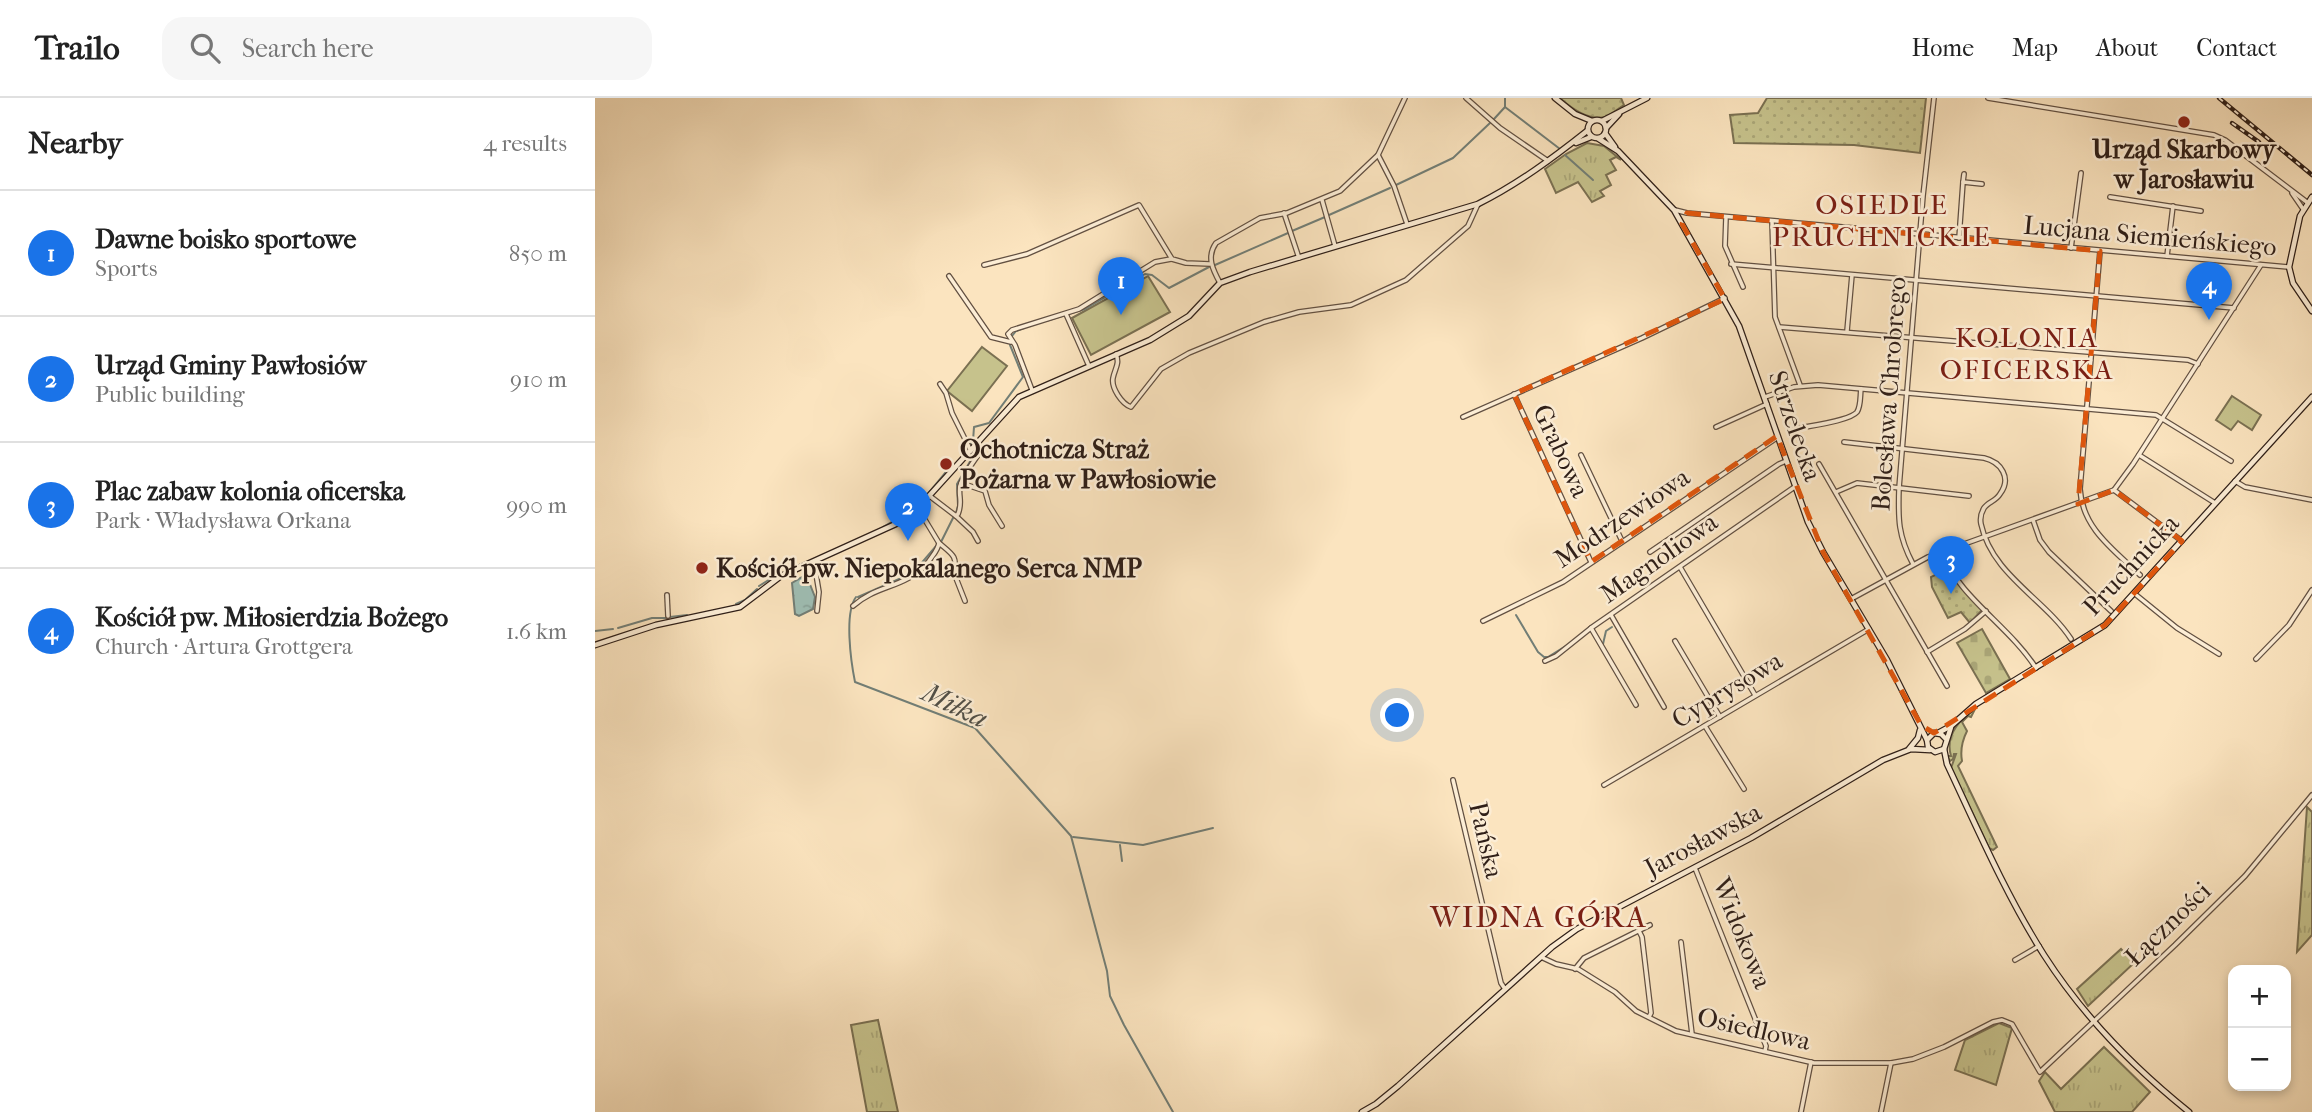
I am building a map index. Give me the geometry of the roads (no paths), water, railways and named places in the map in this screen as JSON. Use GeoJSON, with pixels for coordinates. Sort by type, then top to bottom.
{"type":"FeatureCollection","features":[{"type":"Feature","properties":{"kind":"street"},"geometry":{"type":"LineString","coordinates":[[1220,283],[1210,264],[1216,243],[1260,218],[1284,214],[1340,191],[1378,155],[1405,98]]}},
{"type":"Feature","properties":{"kind":"street"},"geometry":{"type":"LineString","coordinates":[[1466,98],[1500,128],[1548,161]]}},
{"type":"Feature","properties":{"kind":"street"},"geometry":{"type":"LineString","coordinates":[[1555,98],[1575,114],[1591,137]]}},
{"type":"Feature","properties":{"kind":"street"},"geometry":{"type":"LineString","coordinates":[[1575,114],[1592,121],[1602,121],[1647,98]]}},
{"type":"Feature","properties":{"kind":"street","name":"Bolesława Chrobrego"},"geometry":{"type":"LineString","coordinates":[[1913,565],[1898,524],[1899,488],[1934,98]]}},
{"type":"Feature","properties":{"kind":"street"},"geometry":{"type":"LineString","coordinates":[[1988,98],[2225,139],[2288,189],[2311,200],[2300,216],[2290,267],[2293,284],[2312,311]]}},
{"type":"Feature","properties":{"kind":"street"},"geometry":{"type":"LineString","coordinates":[[1571,145],[1591,137],[1599,139],[1620,113]]}},
{"type":"Feature","properties":{"kind":"street"},"geometry":{"type":"LineString","coordinates":[[595,645],[656,625],[740,607],[775,580],[909,519],[1012,404],[1033,390],[1150,340],[1175,326],[1189,316],[1220,283],[1478,204],[1503,192],[1571,145],[1587,130],[1592,121]]}},
{"type":"Feature","properties":{"kind":"street"},"geometry":{"type":"LineString","coordinates":[[1602,121],[1606,131]]}},
{"type":"Feature","properties":{"kind":"street","name":"Strzelecka"},"geometry":{"type":"LineString","coordinates":[[1606,131],[1618,151],[1674,210],[1725,298],[1739,326],[1808,522],[1898,680],[1927,741]]}},
{"type":"Feature","properties":{"kind":"street","name":"Strzelecka"},"geometry":{"type":"LineString","coordinates":[[1599,139],[1618,151]]}},
{"type":"Feature","properties":{"kind":"street"},"geometry":{"type":"LineString","coordinates":[[1378,155],[1394,186],[1407,224]]}},
{"type":"Feature","properties":{"kind":"street"},"geometry":{"type":"LineString","coordinates":[[2071,248],[2081,173]]}},
{"type":"Feature","properties":{"kind":"street"},"geometry":{"type":"LineString","coordinates":[[1959,238],[1964,174]]}},
{"type":"Feature","properties":{"kind":"street"},"geometry":{"type":"LineString","coordinates":[[1963,182],[1982,184]]}},
{"type":"Feature","properties":{"kind":"street"},"geometry":{"type":"LineString","coordinates":[[2288,189],[2303,209]]}},
{"type":"Feature","properties":{"kind":"street"},"geometry":{"type":"LineString","coordinates":[[2111,197],[2201,211]]}},
{"type":"Feature","properties":{"kind":"street"},"geometry":{"type":"LineString","coordinates":[[1322,200],[1335,246]]}},
{"type":"Feature","properties":{"kind":"street"},"geometry":{"type":"LineString","coordinates":[[1116,354],[1118,365],[1113,384],[1123,404],[1131,407],[1161,369],[1189,353],[1264,321],[1299,312],[1351,305],[1406,280],[1468,226],[1478,204]]}},
{"type":"Feature","properties":{"kind":"street"},"geometry":{"type":"LineString","coordinates":[[984,265],[1027,254],[1139,205],[1172,259]]}},
{"type":"Feature","properties":{"kind":"street"},"geometry":{"type":"LineString","coordinates":[[2167,256],[2173,206]]}},
{"type":"Feature","properties":{"kind":"street","name":"Lucjana Siemieńskiego"},"geometry":{"type":"LineString","coordinates":[[1674,210],[1687,214],[2290,267]]}},
{"type":"Feature","properties":{"kind":"street"},"geometry":{"type":"LineString","coordinates":[[1284,214],[1299,258]]}},
{"type":"Feature","properties":{"kind":"street"},"geometry":{"type":"LineString","coordinates":[[1682,224],[1687,214]]}},
{"type":"Feature","properties":{"kind":"street"},"geometry":{"type":"LineString","coordinates":[[1726,217],[1724,241],[1731,264],[1743,287]]}},
{"type":"Feature","properties":{"kind":"street"},"geometry":{"type":"LineString","coordinates":[[1772,221],[1776,317],[1800,385]]}},
{"type":"Feature","properties":{"kind":"street"},"geometry":{"type":"LineString","coordinates":[[2101,251],[2080,503],[2095,531],[2140,575]]}},
{"type":"Feature","properties":{"kind":"street"},"geometry":{"type":"LineString","coordinates":[[1033,390],[1008,334],[1012,330],[1079,309],[1155,262],[1172,259],[1210,264]]}},
{"type":"Feature","properties":{"kind":"street"},"geometry":{"type":"LineString","coordinates":[[1731,264],[2234,308]]}},
{"type":"Feature","properties":{"kind":"street"},"geometry":{"type":"LineString","coordinates":[[1851,599],[1941,552],[2114,490],[2262,265]]}},
{"type":"Feature","properties":{"kind":"street"},"geometry":{"type":"LineString","coordinates":[[1847,331],[1852,275]]}},
{"type":"Feature","properties":{"kind":"street"},"geometry":{"type":"LineString","coordinates":[[949,276],[991,337],[1011,342]]}},
{"type":"Feature","properties":{"kind":"street"},"geometry":{"type":"LineString","coordinates":[[1463,417],[1725,298]]}},
{"type":"Feature","properties":{"kind":"street"},"geometry":{"type":"LineString","coordinates":[[1066,314],[1089,366]]}},
{"type":"Feature","properties":{"kind":"street"},"geometry":{"type":"LineString","coordinates":[[1779,327],[2188,360],[2198,364]]}},
{"type":"Feature","properties":{"kind":"street"},"geometry":{"type":"LineString","coordinates":[[940,384],[946,393],[952,413],[978,454],[961,482],[959,489],[962,500],[956,516]]}},
{"type":"Feature","properties":{"kind":"street"},"geometry":{"type":"LineString","coordinates":[[1765,397],[1800,385],[1818,385],[2156,415],[2231,461]]}},
{"type":"Feature","properties":{"kind":"street"},"geometry":{"type":"LineString","coordinates":[[1795,429],[1851,417],[1859,408],[1861,389]]}},
{"type":"Feature","properties":{"kind":"street","name":"Grabowa"},"geometry":{"type":"LineString","coordinates":[[1514,394],[1591,562]]}},
{"type":"Feature","properties":{"kind":"street","name":"Pruchnicka"},"geometry":{"type":"LineString","coordinates":[[1936,733],[1951,726],[1976,704],[2105,625],[2136,594],[2312,397]]}},
{"type":"Feature","properties":{"kind":"street"},"geometry":{"type":"LineString","coordinates":[[1716,427],[1767,404]]}},
{"type":"Feature","properties":{"kind":"street","name":"Modrzewiowa"},"geometry":{"type":"LineString","coordinates":[[1483,621],[1563,582],[1778,437]]}},
{"type":"Feature","properties":{"kind":"street"},"geometry":{"type":"LineString","coordinates":[[1844,442],[1984,458],[1998,463],[2003,470],[2004,484],[1999,497],[1984,508],[1980,522],[1986,537],[1999,563],[2063,626],[2071,639]]}},
{"type":"Feature","properties":{"kind":"street"},"geometry":{"type":"LineString","coordinates":[[1581,455],[1622,541]]}},
{"type":"Feature","properties":{"kind":"street"},"geometry":{"type":"LineString","coordinates":[[2139,455],[2215,503]]}},
{"type":"Feature","properties":{"kind":"street"},"geometry":{"type":"LineString","coordinates":[[1650,552],[1787,461]]}},
{"type":"Feature","properties":{"kind":"street"},"geometry":{"type":"LineString","coordinates":[[1819,464],[1947,686]]}},
{"type":"Feature","properties":{"kind":"street"},"geometry":{"type":"LineString","coordinates":[[2235,481],[2245,487],[2312,500]]}},
{"type":"Feature","properties":{"kind":"street"},"geometry":{"type":"LineString","coordinates":[[961,482],[985,491],[989,505],[1002,526]]}},
{"type":"Feature","properties":{"kind":"street"},"geometry":{"type":"LineString","coordinates":[[1836,492],[1857,483],[1969,496]]}},
{"type":"Feature","properties":{"kind":"street","name":"Magnoliowa"},"geometry":{"type":"LineString","coordinates":[[1545,661],[1556,656],[1591,628],[1796,486]]}},
{"type":"Feature","properties":{"kind":"street"},"geometry":{"type":"LineString","coordinates":[[2114,490],[2182,541]]}},
{"type":"Feature","properties":{"kind":"street"},"geometry":{"type":"LineString","coordinates":[[931,497],[956,516],[978,541]]}},
{"type":"Feature","properties":{"kind":"street"},"geometry":{"type":"LineString","coordinates":[[919,510],[939,542],[955,559],[954,573],[965,601]]}},
{"type":"Feature","properties":{"kind":"street"},"geometry":{"type":"LineString","coordinates":[[2033,520],[2049,552],[2111,611]]}},
{"type":"Feature","properties":{"kind":"street"},"geometry":{"type":"LineString","coordinates":[[853,606],[861,599],[918,574],[938,549],[939,542]]}},
{"type":"Feature","properties":{"kind":"street"},"geometry":{"type":"LineString","coordinates":[[1941,552],[1954,578],[2020,646],[2036,668]]}},
{"type":"Feature","properties":{"kind":"street"},"geometry":{"type":"LineString","coordinates":[[814,562],[819,594],[817,611]]}},
{"type":"Feature","properties":{"kind":"street"},"geometry":{"type":"LineString","coordinates":[[1680,567],[1755,696]]}},
{"type":"Feature","properties":{"kind":"street"},"geometry":{"type":"LineString","coordinates":[[2256,659],[2289,625],[2312,590]]}},
{"type":"Feature","properties":{"kind":"street"},"geometry":{"type":"LineString","coordinates":[[667,594],[668,616]]}},
{"type":"Feature","properties":{"kind":"street"},"geometry":{"type":"LineString","coordinates":[[2136,594],[2177,628],[2219,654]]}},
{"type":"Feature","properties":{"kind":"street"},"geometry":{"type":"LineString","coordinates":[[1926,652],[1965,629],[1986,611]]}},
{"type":"Feature","properties":{"kind":"street"},"geometry":{"type":"LineString","coordinates":[[1611,615],[1664,707]]}},
{"type":"Feature","properties":{"kind":"street"},"geometry":{"type":"LineString","coordinates":[[1591,628],[1636,705]]}},
{"type":"Feature","properties":{"kind":"street","name":"Cyprysowa"},"geometry":{"type":"LineString","coordinates":[[1604,785],[1869,629]]}},
{"type":"Feature","properties":{"kind":"street"},"geometry":{"type":"LineString","coordinates":[[1675,641],[1720,717]]}},
{"type":"Feature","properties":{"kind":"street"},"geometry":{"type":"LineString","coordinates":[[1705,726],[1744,789]]}},
{"type":"Feature","properties":{"kind":"street"},"geometry":{"type":"LineString","coordinates":[[1921,726],[1926,731],[1946,739],[1944,749],[1947,764],[2012,900],[2039,946],[2094,1022],[2144,1074],[2189,1112]]}},
{"type":"Feature","properties":{"kind":"street"},"geometry":{"type":"LineString","coordinates":[[1910,750],[1918,738],[1921,726]]}},
{"type":"Feature","properties":{"kind":"street","name":"Pruchnicka"},"geometry":{"type":"LineString","coordinates":[[1946,739],[1951,726]]}},
{"type":"Feature","properties":{"kind":"street"},"geometry":{"type":"LineString","coordinates":[[1936,733],[1927,741],[1932,751],[1947,764]]}},
{"type":"Feature","properties":{"kind":"street","name":"Jarosławska"},"geometry":{"type":"LineString","coordinates":[[1363,1112],[1398,1086],[1541,957],[1577,929],[1751,838],[1883,760],[1927,741]]}},
{"type":"Feature","properties":{"kind":"street"},"geometry":{"type":"LineString","coordinates":[[1932,751],[1944,749]]}},
{"type":"Feature","properties":{"kind":"street","name":"Jarosławska"},"geometry":{"type":"LineString","coordinates":[[1910,750],[1932,751]]}},
{"type":"Feature","properties":{"kind":"street","name":"Pańska"},"geometry":{"type":"LineString","coordinates":[[1453,780],[1485,923],[1505,989]]}},
{"type":"Feature","properties":{"kind":"street","name":"Łączności"},"geometry":{"type":"LineString","coordinates":[[2012,1024],[2040,1072],[2245,876],[2312,795]]}},
{"type":"Feature","properties":{"kind":"street","name":"Widokowa"},"geometry":{"type":"LineString","coordinates":[[1695,868],[1749,1000],[1766,1046],[1765,1051]]}},
{"type":"Feature","properties":{"kind":"street"},"geometry":{"type":"LineString","coordinates":[[1575,968],[1584,958],[1650,925]]}},
{"type":"Feature","properties":{"kind":"street"},"geometry":{"type":"LineString","coordinates":[[1639,931],[1651,1013],[1649,1017]]}},
{"type":"Feature","properties":{"kind":"street"},"geometry":{"type":"LineString","coordinates":[[1681,942],[1692,1034]]}},
{"type":"Feature","properties":{"kind":"street"},"geometry":{"type":"LineString","coordinates":[[2015,960],[2039,946]]}},
{"type":"Feature","properties":{"kind":"street","name":"Osiedlowa"},"geometry":{"type":"LineString","coordinates":[[1541,957],[1575,968],[1594,978],[1649,1017],[1676,1031],[1811,1062],[1891,1063],[1927,1055],[1993,1022],[2002,1020],[2012,1024]]}},
{"type":"Feature","properties":{"kind":"street"},"geometry":{"type":"LineString","coordinates":[[1801,1112],[1811,1062]]}},
{"type":"Feature","properties":{"kind":"street"},"geometry":{"type":"LineString","coordinates":[[1881,1112],[1891,1063]]}},
{"type":"Feature","properties":{"kind":"water"},"geometry":{"type":"Polygon","coordinates":[[[807,577],[815,597],[813,609],[799,616],[795,614],[792,583],[807,577]]]}},
{"type":"Feature","properties":{"kind":"waterway","name":"Miłka"},"geometry":{"type":"LineString","coordinates":[[1494,119],[1505,107],[1505,98]]}},
{"type":"Feature","properties":{"kind":"waterway"},"geometry":{"type":"LineString","coordinates":[[1505,107],[1560,149]]}},
{"type":"Feature","properties":{"kind":"waterway","name":"Miłka"},"geometry":{"type":"LineString","coordinates":[[1396,185],[1453,158],[1490,123]]}},
{"type":"Feature","properties":{"kind":"waterway"},"geometry":{"type":"LineString","coordinates":[[1565,155],[1593,180]]}},
{"type":"Feature","properties":{"kind":"waterway","name":"Miłka"},"geometry":{"type":"LineString","coordinates":[[1329,215],[1390,188]]}},
{"type":"Feature","properties":{"kind":"waterway","name":"Miłka"},"geometry":{"type":"LineString","coordinates":[[1292,231],[1325,217]]}},
{"type":"Feature","properties":{"kind":"waterway","name":"Miłka"},"geometry":{"type":"LineString","coordinates":[[1215,265],[1288,233]]}},
{"type":"Feature","properties":{"kind":"waterway","name":"Miłka"},"geometry":{"type":"LineString","coordinates":[[1046,321],[1085,309],[1145,274],[1152,275],[1169,288],[1209,267]]}},
{"type":"Feature","properties":{"kind":"waterway","name":"Miłka"},"geometry":{"type":"LineString","coordinates":[[1012,336],[1024,328]]}},
{"type":"Feature","properties":{"kind":"waterway","name":"Miłka"},"geometry":{"type":"LineString","coordinates":[[970,445],[974,427],[989,423],[1023,377],[1010,345]]}},
{"type":"Feature","properties":{"kind":"waterway","name":"Miłka"},"geometry":{"type":"LineString","coordinates":[[956,513],[957,484],[975,453]]}},
{"type":"Feature","properties":{"kind":"waterway"},"geometry":{"type":"LineString","coordinates":[[927,495],[946,472]]}},
{"type":"Feature","properties":{"kind":"waterway"},"geometry":{"type":"LineString","coordinates":[[883,527],[914,509]]}},
{"type":"Feature","properties":{"kind":"waterway","name":"Miłka"},"geometry":{"type":"LineString","coordinates":[[941,542],[954,516]]}},
{"type":"Feature","properties":{"kind":"waterway","name":"Miłka"},"geometry":{"type":"LineString","coordinates":[[858,597],[913,573],[937,545]]}},
{"type":"Feature","properties":{"kind":"waterway"},"geometry":{"type":"LineString","coordinates":[[759,586],[780,573]]}},
{"type":"Feature","properties":{"kind":"waterway"},"geometry":{"type":"LineString","coordinates":[[736,604],[757,589]]}},
{"type":"Feature","properties":{"kind":"waterway","name":"Miłka"},"geometry":{"type":"LineString","coordinates":[[856,597],[852,604],[849,626],[855,682],[975,728],[1071,836],[1107,971],[1110,996],[1173,1112]]}},
{"type":"Feature","properties":{"kind":"waterway"},"geometry":{"type":"LineString","coordinates":[[670,617],[687,615]]}},
{"type":"Feature","properties":{"kind":"waterway"},"geometry":{"type":"LineString","coordinates":[[1516,615],[1538,652],[1544,657],[1569,644]]}},
{"type":"Feature","properties":{"kind":"waterway"},"geometry":{"type":"LineString","coordinates":[[618,628],[652,618],[667,618]]}},
{"type":"Feature","properties":{"kind":"waterway"},"geometry":{"type":"LineString","coordinates":[[1603,644],[1606,631],[1612,627]]}},
{"type":"Feature","properties":{"kind":"waterway"},"geometry":{"type":"LineString","coordinates":[[595,631],[613,629]]}},
{"type":"Feature","properties":{"kind":"waterway"},"geometry":{"type":"LineString","coordinates":[[1073,837],[1143,845],[1213,828]]}},
{"type":"Feature","properties":{"kind":"waterway"},"geometry":{"type":"LineString","coordinates":[[1120,845],[1122,861]]}},
{"type":"Feature","properties":{"kind":"railway"},"geometry":{"type":"LineString","coordinates":[[2219,98],[2312,175]]}},
{"type":"Feature","properties":{"kind":"railway"},"geometry":{"type":"LineString","coordinates":[[2232,123],[2259,142]]}},
{"type":"Feature","properties":{"kind":"place","name":"Urząd Skarbowy w Jarosławiu"},"geometry":{"type":"Point","coordinates":[2184,122]}},
{"type":"Feature","properties":{"kind":"place","name":"Dawne boisko sportowe"},"geometry":{"type":"Point","coordinates":[1121,315]}},
{"type":"Feature","properties":{"kind":"place","name":"Kościół pw. Miłosierdzia Bożego"},"geometry":{"type":"Point","coordinates":[2209,320]}},
{"type":"Feature","properties":{"kind":"place","name":"Ochotnicza Straż Pożarna w Pawłosiowie"},"geometry":{"type":"Point","coordinates":[946,464]}},
{"type":"Feature","properties":{"kind":"place","name":"Urząd Gminy Pawłosiów"},"geometry":{"type":"Point","coordinates":[908,541]}},
{"type":"Feature","properties":{"kind":"place","name":"Kościół pw. Niepokalanego Serca NMP"},"geometry":{"type":"Point","coordinates":[702,568]}},
{"type":"Feature","properties":{"kind":"place","name":"Plac zabaw kolonia oficerska"},"geometry":{"type":"Point","coordinates":[1951,594]}},
{"type":"Feature","properties":{"kind":"district","name":"OSIEDLE PRUCHNICKIE"},"geometry":{"type":"Point","coordinates":[1882,220]}},
{"type":"Feature","properties":{"kind":"district","name":"KOLONIA OFICERSKA"},"geometry":{"type":"Point","coordinates":[2027,353]}},
{"type":"Feature","properties":{"kind":"district","name":"WIDNA GÓRA"},"geometry":{"type":"Point","coordinates":[1539,917]}}]}
